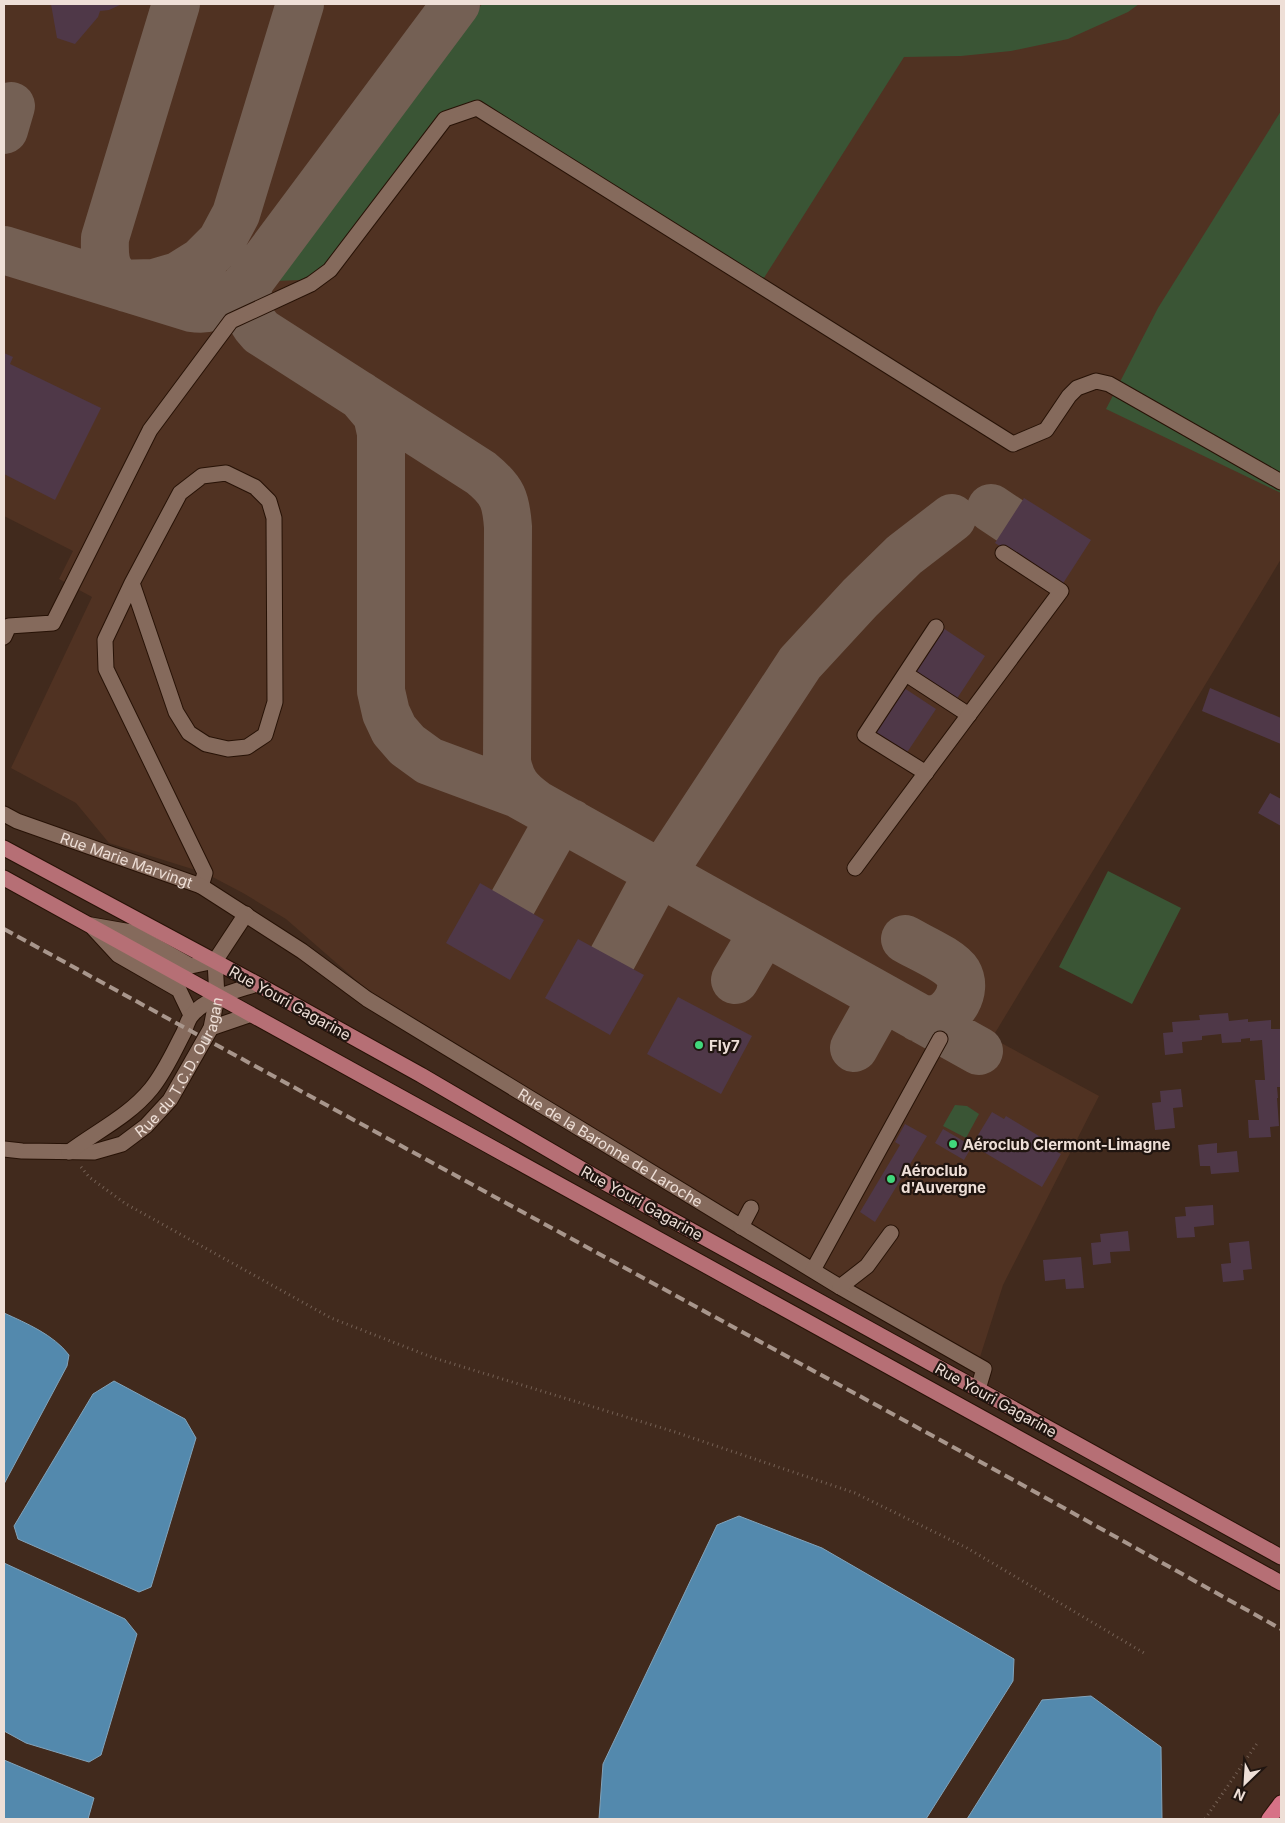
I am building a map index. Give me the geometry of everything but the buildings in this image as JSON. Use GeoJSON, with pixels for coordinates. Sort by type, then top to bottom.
{"type":"FeatureCollection","features":[{"type":"Feature","properties":{"kind":"highway"},"geometry":{"type":"LineString","coordinates":[[1269,1819],[1281,1802]]}},
{"type":"Feature","properties":{"kind":"main road","name":"Rue Youri Gagarine"},"geometry":{"type":"LineString","coordinates":[[4,848],[215,961],[430,1080],[609,1185],[1281,1557]]}},
{"type":"Feature","properties":{"kind":"main road","name":"Rue Youri Gagarine"},"geometry":{"type":"LineString","coordinates":[[4,878],[90,924],[249,1015],[1281,1583]]}},
{"type":"Feature","properties":{"kind":"street"},"geometry":{"type":"LineString","coordinates":[[4,637],[9,626],[54,623],[150,430],[231,321],[311,284],[330,270],[445,118],[477,108],[1012,444],[1046,430],[1069,396],[1077,388],[1096,381],[1109,384],[1281,482]]}},
{"type":"Feature","properties":{"kind":"street"},"geometry":{"type":"LineString","coordinates":[[132,583],[176,712],[189,733],[206,744],[228,748],[247,747],[265,735],[275,702],[274,518],[269,501],[255,487],[226,473],[202,476],[180,493],[132,583],[105,640],[106,669],[205,873],[201,886]]}},
{"type":"Feature","properties":{"kind":"street"},"geometry":{"type":"LineString","coordinates":[[855,868],[1061,591],[1003,553]]}},
{"type":"Feature","properties":{"kind":"street"},"geometry":{"type":"LineString","coordinates":[[926,773],[865,735],[936,627]]}},
{"type":"Feature","properties":{"kind":"street"},"geometry":{"type":"LineString","coordinates":[[906,674],[969,715]]}},
{"type":"Feature","properties":{"kind":"street","name":"Rue Marie Marvingt"},"geometry":{"type":"LineString","coordinates":[[4,814],[17,821],[201,886],[246,914]]}},
{"type":"Feature","properties":{"kind":"street"},"geometry":{"type":"LineString","coordinates":[[246,914],[215,961],[217,997],[257,984]]}},
{"type":"Feature","properties":{"kind":"street","name":"Rue de la Baronne de Laroche"},"geometry":{"type":"LineString","coordinates":[[246,914],[302,951],[367,999],[840,1287],[984,1369],[978,1390]]}},
{"type":"Feature","properties":{"kind":"street"},"geometry":{"type":"LineString","coordinates":[[90,924],[130,932],[191,966],[215,961]]}},
{"type":"Feature","properties":{"kind":"street"},"geometry":{"type":"LineString","coordinates":[[90,924],[118,955],[180,990],[191,1015]]}},
{"type":"Feature","properties":{"kind":"street","name":"Rue du T.C.D. Ouragan"},"geometry":{"type":"LineString","coordinates":[[69,1152],[87,1138],[109,1126],[152,1089],[167,1065],[191,1015],[217,997]]}},
{"type":"Feature","properties":{"kind":"street","name":"Rue du T.C.D. Ouragan"},"geometry":{"type":"LineString","coordinates":[[4,1149],[94,1152],[122,1144],[146,1126],[170,1100],[211,1028],[217,997]]}},
{"type":"Feature","properties":{"kind":"street"},"geometry":{"type":"LineString","coordinates":[[211,1028],[249,1015]]}},
{"type":"Feature","properties":{"kind":"street"},"geometry":{"type":"LineString","coordinates":[[813,1270],[940,1040]]}},
{"type":"Feature","properties":{"kind":"street"},"geometry":{"type":"LineString","coordinates":[[741,1227],[751,1208]]}},
{"type":"Feature","properties":{"kind":"street"},"geometry":{"type":"LineString","coordinates":[[840,1287],[867,1266],[891,1233]]}},
{"type":"Feature","properties":{"kind":"path"},"geometry":{"type":"LineString","coordinates":[[69,1152],[88,1177],[126,1204],[331,1318],[434,1358],[675,1432],[855,1493],[967,1548],[1144,1653]]}},
{"type":"Feature","properties":{"kind":"path"},"geometry":{"type":"LineString","coordinates":[[1205,1819],[1258,1742]]}},
{"type":"Feature","properties":{"kind":"shaded area"},"geometry":{"type":"Polygon","coordinates":[[[4,4],[1281,4],[1281,559],[992,1038],[1099,1096],[1003,1285],[980,1357],[843,1280],[372,994],[286,919],[205,873],[109,843],[76,803],[11,768],[92,597],[59,579],[73,551],[4,516],[4,4]]]}},
{"type":"Feature","properties":{"kind":"green space"},"geometry":{"type":"Polygon","coordinates":[[[482,4],[1139,4],[1128,12],[1068,39],[1011,51],[961,56],[904,57],[757,289],[463,107],[327,279],[275,281],[482,4]]]}},
{"type":"Feature","properties":{"kind":"green space"},"geometry":{"type":"Polygon","coordinates":[[[1281,111],[1281,493],[1106,409],[1158,308],[1281,111]]]}},
{"type":"Feature","properties":{"kind":"green space"},"geometry":{"type":"Polygon","coordinates":[[[1108,871],[1181,908],[1132,1004],[1059,967],[1108,871]]]}},
{"type":"Feature","properties":{"kind":"green space"},"geometry":{"type":"Polygon","coordinates":[[[955,1105],[967,1106],[979,1114],[966,1138],[943,1126],[955,1105]]]}},
{"type":"Feature","properties":{"kind":"water"},"geometry":{"type":"Polygon","coordinates":[[[4,1313],[30,1325],[56,1341],[69,1355],[67,1366],[4,1484],[4,1313]]]}},
{"type":"Feature","properties":{"kind":"water"},"geometry":{"type":"Polygon","coordinates":[[[114,1381],[185,1419],[196,1438],[151,1587],[139,1592],[18,1539],[14,1526],[93,1394],[114,1381]]]}},
{"type":"Feature","properties":{"kind":"water"},"geometry":{"type":"Polygon","coordinates":[[[739,1516],[822,1548],[1014,1659],[1013,1681],[926,1819],[599,1819],[603,1764],[717,1525],[739,1516]]]}},
{"type":"Feature","properties":{"kind":"water"},"geometry":{"type":"Polygon","coordinates":[[[4,1563],[125,1619],[137,1634],[101,1755],[89,1762],[26,1743],[4,1731],[4,1563]]]}},
{"type":"Feature","properties":{"kind":"water"},"geometry":{"type":"Polygon","coordinates":[[[1091,1696],[1161,1747],[1162,1819],[967,1819],[1042,1700],[1091,1696]]]}},
{"type":"Feature","properties":{"kind":"water"},"geometry":{"type":"Polygon","coordinates":[[[4,1760],[94,1798],[88,1819],[4,1819],[4,1760]]]}},
{"type":"Feature","properties":{"kind":"taxiway"},"geometry":{"type":"LineString","coordinates":[[126,288],[110,272],[106,261],[105,238],[176,4]]}},
{"type":"Feature","properties":{"kind":"taxiway"},"geometry":{"type":"LineString","coordinates":[[114,284],[154,283],[178,276],[202,261],[221,242],[236,214],[300,4]]}},
{"type":"Feature","properties":{"kind":"taxiway"},"geometry":{"type":"LineString","coordinates":[[456,4],[249,282],[248,308],[255,326],[261,332],[481,473],[499,491],[506,510],[508,527],[507,762],[516,786],[535,803]]}},
{"type":"Feature","properties":{"kind":"taxiway"},"geometry":{"type":"LineString","coordinates":[[4,130],[11,106]]}},
{"type":"Feature","properties":{"kind":"taxiway"},"geometry":{"type":"LineString","coordinates":[[4,250],[192,308],[209,308],[224,303],[249,282]]}},
{"type":"Feature","properties":{"kind":"taxiway"},"geometry":{"type":"LineString","coordinates":[[360,395],[377,415],[381,433],[381,691],[386,713],[394,730],[407,745],[429,761],[518,794],[979,1051]]}},
{"type":"Feature","properties":{"kind":"taxiway"},"geometry":{"type":"LineString","coordinates":[[991,508],[1009,520]]}},
{"type":"Feature","properties":{"kind":"taxiway"},"geometry":{"type":"LineString","coordinates":[[647,866],[660,868],[670,861],[800,663],[860,598],[904,555],[952,518]]}},
{"type":"Feature","properties":{"kind":"taxiway"},"geometry":{"type":"LineString","coordinates":[[513,902],[555,827],[562,823],[571,823]]}},
{"type":"Feature","properties":{"kind":"taxiway"},"geometry":{"type":"LineString","coordinates":[[613,957],[653,883],[654,874],[647,866]]}},
{"type":"Feature","properties":{"kind":"taxiway"},"geometry":{"type":"LineString","coordinates":[[735,980],[758,941],[758,932],[753,925]]}},
{"type":"Feature","properties":{"kind":"taxiway"},"geometry":{"type":"LineString","coordinates":[[905,939],[948,963],[958,973],[961,980],[960,994],[953,1008],[941,1017],[934,1019],[919,1018]]}},
{"type":"Feature","properties":{"kind":"taxiway"},"geometry":{"type":"LineString","coordinates":[[854,1048],[877,1007],[877,999],[873,992]]}},
{"type":"Feature","properties":{"kind":"railway"},"geometry":{"type":"LineString","coordinates":[[4,929],[1019,1483],[1281,1629]]}},
{"type":"Feature","properties":{"kind":"place","name":"Fly7"},"geometry":{"type":"Point","coordinates":[699,1045]}},
{"type":"Feature","properties":{"kind":"place","name":"Aéroclub Clermont-Limagne"},"geometry":{"type":"Point","coordinates":[953,1144]}},
{"type":"Feature","properties":{"kind":"place","name":"Aéroclub d'Auvergne"},"geometry":{"type":"Point","coordinates":[891,1179]}}]}
